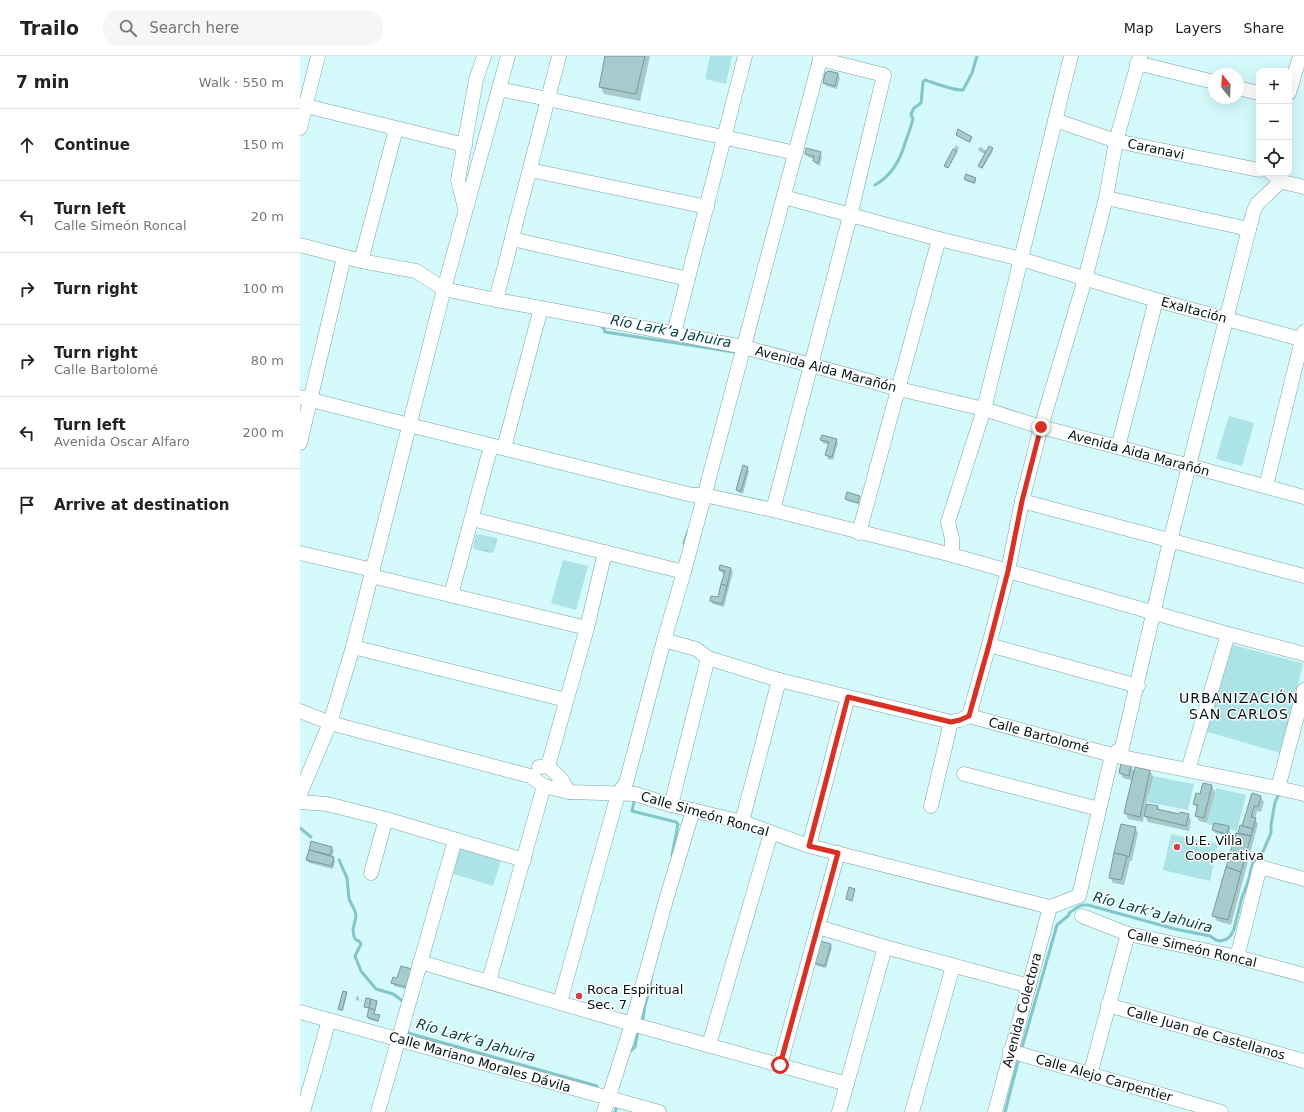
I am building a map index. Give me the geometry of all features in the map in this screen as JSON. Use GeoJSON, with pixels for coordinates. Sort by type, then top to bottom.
{"type":"FeatureCollection","features":[{"type":"Feature","properties":{"kind":"street"},"geometry":{"type":"LineString","coordinates":[[300,128],[306,106],[305,86],[318,56]]}},
{"type":"Feature","properties":{"kind":"street"},"geometry":{"type":"LineString","coordinates":[[465,210],[458,180],[476,80],[484,56]]}},
{"type":"Feature","properties":{"kind":"street"},"geometry":{"type":"LineString","coordinates":[[300,794],[330,723],[353,647],[444,289],[508,56]]}},
{"type":"Feature","properties":{"kind":"street"},"geometry":{"type":"LineString","coordinates":[[496,300],[559,56]]}},
{"type":"Feature","properties":{"kind":"street"},"geometry":{"type":"LineString","coordinates":[[674,333],[745,56]]}},
{"type":"Feature","properties":{"kind":"street"},"geometry":{"type":"LineString","coordinates":[[952,556],[952,539],[948,522],[984,409],[1071,56]]}},
{"type":"Feature","properties":{"kind":"street"},"geometry":{"type":"LineString","coordinates":[[1292,83],[1300,56]]}},
{"type":"Feature","properties":{"kind":"street"},"geometry":{"type":"LineString","coordinates":[[560,1002],[618,794],[626,783],[664,640],[684,572],[821,58],[884,75],[850,216],[773,510]]}},
{"type":"Feature","properties":{"kind":"street"},"geometry":{"type":"LineString","coordinates":[[664,640],[696,649],[708,658],[779,680],[951,722],[969,716],[1008,571],[1022,501],[1041,427],[1085,279],[1106,198],[1116,141],[1138,59],[1208,80]]}},
{"type":"Feature","properties":{"kind":"street"},"geometry":{"type":"LineString","coordinates":[[499,89],[796,153]]}},
{"type":"Feature","properties":{"kind":"street"},"geometry":{"type":"LineString","coordinates":[[1244,89],[1256,92]]}},
{"type":"Feature","properties":{"kind":"street"},"geometry":{"type":"LineString","coordinates":[[306,106],[465,145]]}},
{"type":"Feature","properties":{"kind":"street","name":"Caranavi"},"geometry":{"type":"LineString","coordinates":[[1055,120],[1116,141],[1256,169]]}},
{"type":"Feature","properties":{"kind":"street"},"geometry":{"type":"LineString","coordinates":[[361,261],[396,129]]}},
{"type":"Feature","properties":{"kind":"street"},"geometry":{"type":"LineString","coordinates":[[530,170],[707,207]]}},
{"type":"Feature","properties":{"kind":"street"},"geometry":{"type":"LineString","coordinates":[[1274,177],[1304,187]]}},
{"type":"Feature","properties":{"kind":"street"},"geometry":{"type":"LineString","coordinates":[[1050,907],[1079,896],[1112,756],[1122,748],[1138,686],[1170,541],[1254,210],[1258,203],[1277,185],[1274,177]]}},
{"type":"Feature","properties":{"kind":"street","name":"Exaltación"},"geometry":{"type":"LineString","coordinates":[[784,197],[850,216],[1021,259],[1156,300],[1226,319],[1303,337]]}},
{"type":"Feature","properties":{"kind":"street"},"geometry":{"type":"LineString","coordinates":[[1106,198],[1249,229]]}},
{"type":"Feature","properties":{"kind":"street"},"geometry":{"type":"LineString","coordinates":[[512,239],[688,278]]}},
{"type":"Feature","properties":{"kind":"street"},"geometry":{"type":"LineString","coordinates":[[859,533],[939,239]]}},
{"type":"Feature","properties":{"kind":"street","name":"Avenida Aida Marañón"},"geometry":{"type":"LineString","coordinates":[[300,245],[361,261],[416,271],[444,289],[744,347],[899,389],[984,409],[1041,427],[1304,496]]}},
{"type":"Feature","properties":{"kind":"street"},"geometry":{"type":"LineString","coordinates":[[300,443],[306,398],[344,257]]}},
{"type":"Feature","properties":{"kind":"street"},"geometry":{"type":"LineString","coordinates":[[1118,447],[1156,300]]}},
{"type":"Feature","properties":{"kind":"street"},"geometry":{"type":"LineString","coordinates":[[451,595],[472,519],[498,447],[541,308]]}},
{"type":"Feature","properties":{"kind":"street"},"geometry":{"type":"LineString","coordinates":[[1266,486],[1303,337]]}},
{"type":"Feature","properties":{"kind":"street"},"geometry":{"type":"LineString","coordinates":[[306,398],[692,495],[704,494],[773,510],[1008,571],[1153,613],[1304,654]]}},
{"type":"Feature","properties":{"kind":"street"},"geometry":{"type":"LineString","coordinates":[[1022,501],[1304,576]]}},
{"type":"Feature","properties":{"kind":"street"},"geometry":{"type":"LineString","coordinates":[[472,519],[684,572]]}},
{"type":"Feature","properties":{"kind":"street"},"geometry":{"type":"LineString","coordinates":[[548,766],[587,628],[605,552]]}},
{"type":"Feature","properties":{"kind":"street"},"geometry":{"type":"LineString","coordinates":[[300,553],[451,595],[587,628]]}},
{"type":"Feature","properties":{"kind":"street"},"geometry":{"type":"LineString","coordinates":[[1188,770],[1228,634]]}},
{"type":"Feature","properties":{"kind":"street"},"geometry":{"type":"LineString","coordinates":[[989,645],[1138,686]]}},
{"type":"Feature","properties":{"kind":"street"},"geometry":{"type":"LineString","coordinates":[[353,647],[566,700]]}},
{"type":"Feature","properties":{"kind":"street"},"geometry":{"type":"LineString","coordinates":[[671,805],[708,658]]}},
{"type":"Feature","properties":{"kind":"street"},"geometry":{"type":"LineString","coordinates":[[742,822],[779,680]]}},
{"type":"Feature","properties":{"kind":"street"},"geometry":{"type":"LineString","coordinates":[[1278,788],[1304,690]]}},
{"type":"Feature","properties":{"kind":"street"},"geometry":{"type":"LineString","coordinates":[[809,846],[848,697]]}},
{"type":"Feature","properties":{"kind":"street","name":"Calle Simeón Roncal"},"geometry":{"type":"LineString","coordinates":[[300,711],[330,723],[530,776],[544,786],[569,792],[635,794],[671,805],[742,822],[809,846],[1050,907]]}},
{"type":"Feature","properties":{"kind":"street","name":"Calle Bartolomé"},"geometry":{"type":"LineString","coordinates":[[969,716],[1112,756],[1304,794]]}},
{"type":"Feature","properties":{"kind":"street"},"geometry":{"type":"LineString","coordinates":[[931,806],[951,722]]}},
{"type":"Feature","properties":{"kind":"street"},"geometry":{"type":"LineString","coordinates":[[530,776],[540,767],[548,766]]}},
{"type":"Feature","properties":{"kind":"street"},"geometry":{"type":"LineString","coordinates":[[548,766],[561,779],[569,792]]}},
{"type":"Feature","properties":{"kind":"street"},"geometry":{"type":"LineString","coordinates":[[964,774],[1099,809]]}},
{"type":"Feature","properties":{"kind":"street"},"geometry":{"type":"LineString","coordinates":[[489,981],[544,786]]}},
{"type":"Feature","properties":{"kind":"street"},"geometry":{"type":"LineString","coordinates":[[300,802],[327,804],[386,819],[524,860]]}},
{"type":"Feature","properties":{"kind":"street"},"geometry":{"type":"LineString","coordinates":[[604,1112],[632,1024],[666,900],[693,810]]}},
{"type":"Feature","properties":{"kind":"street"},"geometry":{"type":"LineString","coordinates":[[371,873],[386,819]]}},
{"type":"Feature","properties":{"kind":"street"},"geometry":{"type":"LineString","coordinates":[[709,1045],[771,833]]}},
{"type":"Feature","properties":{"kind":"street"},"geometry":{"type":"LineString","coordinates":[[378,1112],[455,840]]}},
{"type":"Feature","properties":{"kind":"street"},"geometry":{"type":"LineString","coordinates":[[780,1065],[838,853]]}},
{"type":"Feature","properties":{"kind":"street"},"geometry":{"type":"LineString","coordinates":[[1236,957],[1260,867],[1304,878]]}},
{"type":"Feature","properties":{"kind":"street","name":"Avenida Colectora"},"geometry":{"type":"LineString","coordinates":[[995,1112],[1010,1051],[1050,907]]}},
{"type":"Feature","properties":{"kind":"street","name":"Calle Simeón Roncal"},"geometry":{"type":"LineString","coordinates":[[1082,916],[1128,934],[1236,957],[1304,975]]}},
{"type":"Feature","properties":{"kind":"street"},"geometry":{"type":"LineString","coordinates":[[818,927],[885,948],[1029,986]]}},
{"type":"Feature","properties":{"kind":"street"},"geometry":{"type":"LineString","coordinates":[[1090,1075],[1128,934]]}},
{"type":"Feature","properties":{"kind":"street"},"geometry":{"type":"LineString","coordinates":[[839,1112],[885,948]]}},
{"type":"Feature","properties":{"kind":"street"},"geometry":{"type":"LineString","coordinates":[[420,962],[632,1024],[846,1084]]}},
{"type":"Feature","properties":{"kind":"street"},"geometry":{"type":"LineString","coordinates":[[912,1112],[953,966]]}},
{"type":"Feature","properties":{"kind":"street","name":"Calle Juan de Castellanos"},"geometry":{"type":"LineString","coordinates":[[1108,1005],[1304,1061]]}},
{"type":"Feature","properties":{"kind":"street","name":"Calle Mariano Morales Dávila"},"geometry":{"type":"LineString","coordinates":[[300,1012],[659,1112]]}},
{"type":"Feature","properties":{"kind":"street"},"geometry":{"type":"LineString","coordinates":[[303,1112],[329,1020]]}},
{"type":"Feature","properties":{"kind":"street","name":"Calle Alejo Carpentier"},"geometry":{"type":"LineString","coordinates":[[1010,1051],[1221,1112]]}},
{"type":"Feature","properties":{"kind":"green space"},"geometry":{"type":"Polygon","coordinates":[[[710,56],[732,56],[726,84],[705,79],[710,56]]]}},
{"type":"Feature","properties":{"kind":"green space"},"geometry":{"type":"Polygon","coordinates":[[[1229,416],[1254,423],[1242,466],[1216,459],[1229,416]]]}},
{"type":"Feature","properties":{"kind":"green space"},"geometry":{"type":"Polygon","coordinates":[[[476,534],[496,538],[497,540],[494,552],[491,553],[474,549],[473,547],[476,534]]]}},
{"type":"Feature","properties":{"kind":"green space"},"geometry":{"type":"Polygon","coordinates":[[[563,560],[588,566],[576,610],[551,603],[563,560]]]}},
{"type":"Feature","properties":{"kind":"green space"},"geometry":{"type":"Polygon","coordinates":[[[1233,645],[1302,663],[1303,665],[1280,753],[1205,731],[1229,647],[1233,645]]]}},
{"type":"Feature","properties":{"kind":"green space"},"geometry":{"type":"Polygon","coordinates":[[[1152,776],[1194,784],[1188,810],[1147,802],[1152,776]]]}},
{"type":"Feature","properties":{"kind":"green space"},"geometry":{"type":"Polygon","coordinates":[[[1216,788],[1246,795],[1237,831],[1207,824],[1216,788]]]}},
{"type":"Feature","properties":{"kind":"green space"},"geometry":{"type":"Polygon","coordinates":[[[1171,834],[1218,844],[1210,881],[1163,870],[1171,834]]]}},
{"type":"Feature","properties":{"kind":"green space"},"geometry":{"type":"Polygon","coordinates":[[[459,848],[501,861],[493,886],[451,873],[459,848]]]}},
{"type":"Feature","properties":{"kind":"building"},"geometry":{"type":"Polygon","coordinates":[[[605,56],[645,56],[636,94],[599,87],[605,56]]]}},
{"type":"Feature","properties":{"kind":"building"},"geometry":{"type":"Polygon","coordinates":[[[828,71],[838,73],[835,86],[823,83],[825,73],[828,71]]]}},
{"type":"Feature","properties":{"kind":"building"},"geometry":{"type":"Polygon","coordinates":[[[958,129],[972,137],[969,142],[956,135],[958,129]]]}},
{"type":"Feature","properties":{"kind":"building"},"geometry":{"type":"Polygon","coordinates":[[[989,146],[993,148],[982,168],[978,166],[989,146]]]}},
{"type":"Feature","properties":{"kind":"building"},"geometry":{"type":"Polygon","coordinates":[[[806,148],[821,152],[818,163],[813,161],[814,156],[805,154],[806,148]]]}},
{"type":"Feature","properties":{"kind":"building"},"geometry":{"type":"Polygon","coordinates":[[[953,149],[957,151],[948,168],[944,166],[953,149]]]}},
{"type":"Feature","properties":{"kind":"building"},"geometry":{"type":"Polygon","coordinates":[[[966,174],[976,178],[974,183],[964,179],[966,174]]]}},
{"type":"Feature","properties":{"kind":"building"},"geometry":{"type":"Polygon","coordinates":[[[822,435],[837,439],[832,457],[825,455],[829,442],[820,440],[822,435]]]}},
{"type":"Feature","properties":{"kind":"building"},"geometry":{"type":"Polygon","coordinates":[[[743,465],[748,467],[741,491],[736,490],[743,465]]]}},
{"type":"Feature","properties":{"kind":"building"},"geometry":{"type":"Polygon","coordinates":[[[847,492],[860,496],[858,503],[845,499],[847,492]]]}},
{"type":"Feature","properties":{"kind":"building"},"geometry":{"type":"Polygon","coordinates":[[[720,565],[731,568],[727,586],[721,584],[725,571],[719,570],[720,565]]]}},
{"type":"Feature","properties":{"kind":"building"},"geometry":{"type":"Polygon","coordinates":[[[721,584],[727,586],[722,604],[710,601],[711,596],[718,597],[721,584]]]}},
{"type":"Feature","properties":{"kind":"building"},"geometry":{"type":"Polygon","coordinates":[[[1121,763],[1131,765],[1129,776],[1119,773],[1121,763]]]}},
{"type":"Feature","properties":{"kind":"building"},"geometry":{"type":"Polygon","coordinates":[[[1135,767],[1150,770],[1140,817],[1124,813],[1135,767]]]}},
{"type":"Feature","properties":{"kind":"building"},"geometry":{"type":"Polygon","coordinates":[[[1203,783],[1212,785],[1204,818],[1195,816],[1198,805],[1193,804],[1196,793],[1200,794],[1203,783]]]}},
{"type":"Feature","properties":{"kind":"building"},"geometry":{"type":"Polygon","coordinates":[[[1252,793],[1261,796],[1258,807],[1254,806],[1251,817],[1256,818],[1253,829],[1242,826],[1252,793]]]}},
{"type":"Feature","properties":{"kind":"building"},"geometry":{"type":"Polygon","coordinates":[[[1147,804],[1158,806],[1157,809],[1179,814],[1180,812],[1189,814],[1186,826],[1144,816],[1147,804]]]}},
{"type":"Feature","properties":{"kind":"building"},"geometry":{"type":"Polygon","coordinates":[[[1214,823],[1229,826],[1227,834],[1212,830],[1214,823]]]}},
{"type":"Feature","properties":{"kind":"building"},"geometry":{"type":"Polygon","coordinates":[[[1121,824],[1136,827],[1129,857],[1114,853],[1121,824]]]}},
{"type":"Feature","properties":{"kind":"building"},"geometry":{"type":"Polygon","coordinates":[[[1240,825],[1253,829],[1251,836],[1238,833],[1240,825]]]}},
{"type":"Feature","properties":{"kind":"building"},"geometry":{"type":"Polygon","coordinates":[[[1236,833],[1251,836],[1241,872],[1226,867],[1236,833]]]}},
{"type":"Feature","properties":{"kind":"building"},"geometry":{"type":"Polygon","coordinates":[[[311,841],[332,847],[330,855],[309,850],[311,841]]]}},
{"type":"Feature","properties":{"kind":"building"},"geometry":{"type":"Polygon","coordinates":[[[309,850],[334,857],[332,866],[306,860],[309,850]]]}},
{"type":"Feature","properties":{"kind":"building"},"geometry":{"type":"Polygon","coordinates":[[[1114,853],[1127,856],[1121,880],[1109,878],[1114,853]]]}},
{"type":"Feature","properties":{"kind":"building"},"geometry":{"type":"Polygon","coordinates":[[[1226,867],[1241,872],[1228,920],[1212,916],[1226,867]]]}},
{"type":"Feature","properties":{"kind":"building"},"geometry":{"type":"Polygon","coordinates":[[[849,887],[855,889],[852,901],[846,899],[849,887]]]}},
{"type":"Feature","properties":{"kind":"building"},"geometry":{"type":"Polygon","coordinates":[[[820,941],[831,944],[825,966],[814,963],[820,941]]]}},
{"type":"Feature","properties":{"kind":"building"},"geometry":{"type":"Polygon","coordinates":[[[401,966],[412,969],[407,987],[391,983],[393,977],[397,978],[401,966]]]}},
{"type":"Feature","properties":{"kind":"building"},"geometry":{"type":"Polygon","coordinates":[[[343,991],[347,992],[342,1010],[338,1009],[343,991]]]}},
{"type":"Feature","properties":{"kind":"building"},"geometry":{"type":"Polygon","coordinates":[[[366,998],[371,999],[369,1008],[364,1007],[366,998]]]}},
{"type":"Feature","properties":{"kind":"building"},"geometry":{"type":"Polygon","coordinates":[[[371,999],[377,1001],[375,1010],[369,1008],[371,999]]]}},
{"type":"Feature","properties":{"kind":"building"},"geometry":{"type":"Polygon","coordinates":[[[369,1008],[375,1010],[374,1014],[380,1015],[378,1021],[367,1017],[369,1008]]]}},
{"type":"Feature","properties":{"kind":"waterway"},"geometry":{"type":"LineString","coordinates":[[875,185],[886,177],[898,162],[913,119],[911,114],[914,108],[921,103],[923,82],[925,80],[950,88],[963,90],[972,73],[977,56]]}},
{"type":"Feature","properties":{"kind":"waterway","name":"Río Lark’a Jahuira"},"geometry":{"type":"LineString","coordinates":[[599,324],[605,332],[735,353]]}},
{"type":"Feature","properties":{"kind":"waterway","name":"Río Lark’a Jahuira"},"geometry":{"type":"LineString","coordinates":[[686,546],[684,543],[688,531]]}},
{"type":"Feature","properties":{"kind":"waterway","name":"Río Lark’a Jahuira"},"geometry":{"type":"LineString","coordinates":[[1021,1051],[1057,925],[1069,915],[1069,913],[1078,907],[1088,905],[1175,929],[1210,936],[1220,941],[1227,939],[1234,929],[1253,862],[1261,856],[1271,833],[1275,802],[1280,792]]}},
{"type":"Feature","properties":{"kind":"waterway"},"geometry":{"type":"LineString","coordinates":[[635,797],[632,811],[676,822],[678,824],[672,855]]}},
{"type":"Feature","properties":{"kind":"waterway","name":"Río Lark’a Jahuira"},"geometry":{"type":"LineString","coordinates":[[300,828],[311,837]]}},
{"type":"Feature","properties":{"kind":"waterway","name":"Río Lark’a Jahuira"},"geometry":{"type":"LineString","coordinates":[[339,860],[347,878],[349,899],[356,916],[353,930],[354,937],[361,944],[355,956],[361,971],[376,989],[393,994],[405,1004]]}},
{"type":"Feature","properties":{"kind":"waterway"},"geometry":{"type":"LineString","coordinates":[[641,1024],[650,988],[651,977]]}},
{"type":"Feature","properties":{"kind":"waterway","name":"Río Lark’a Jahuira"},"geometry":{"type":"LineString","coordinates":[[405,1029],[408,1033],[597,1086]]}},
{"type":"Feature","properties":{"kind":"waterway"},"geometry":{"type":"LineString","coordinates":[[629,1052],[635,1047],[638,1031]]}},
{"type":"Feature","properties":{"kind":"waterway","name":"Río Lark’a Jahuira"},"geometry":{"type":"LineString","coordinates":[[1005,1112],[1019,1058]]}},
{"type":"Feature","properties":{"kind":"place","name":"U.E. Villa Cooperativa"},"geometry":{"type":"Point","coordinates":[1177,847]}},
{"type":"Feature","properties":{"kind":"place","name":"Roca Espiritual Sec. 7"},"geometry":{"type":"Point","coordinates":[579,996]}},
{"type":"Feature","properties":{"kind":"district","name":"URBANIZACIÓN SAN CARLOS"},"geometry":{"type":"Point","coordinates":[1239,706]}},
{"type":"Feature","properties":{"kind":"route"},"geometry":{"type":"LineString","coordinates":[[780,1065],[838,853],[809,846],[848,697],[951,722],[969,716],[1008,571],[1022,501],[1041,427]]}}]}
